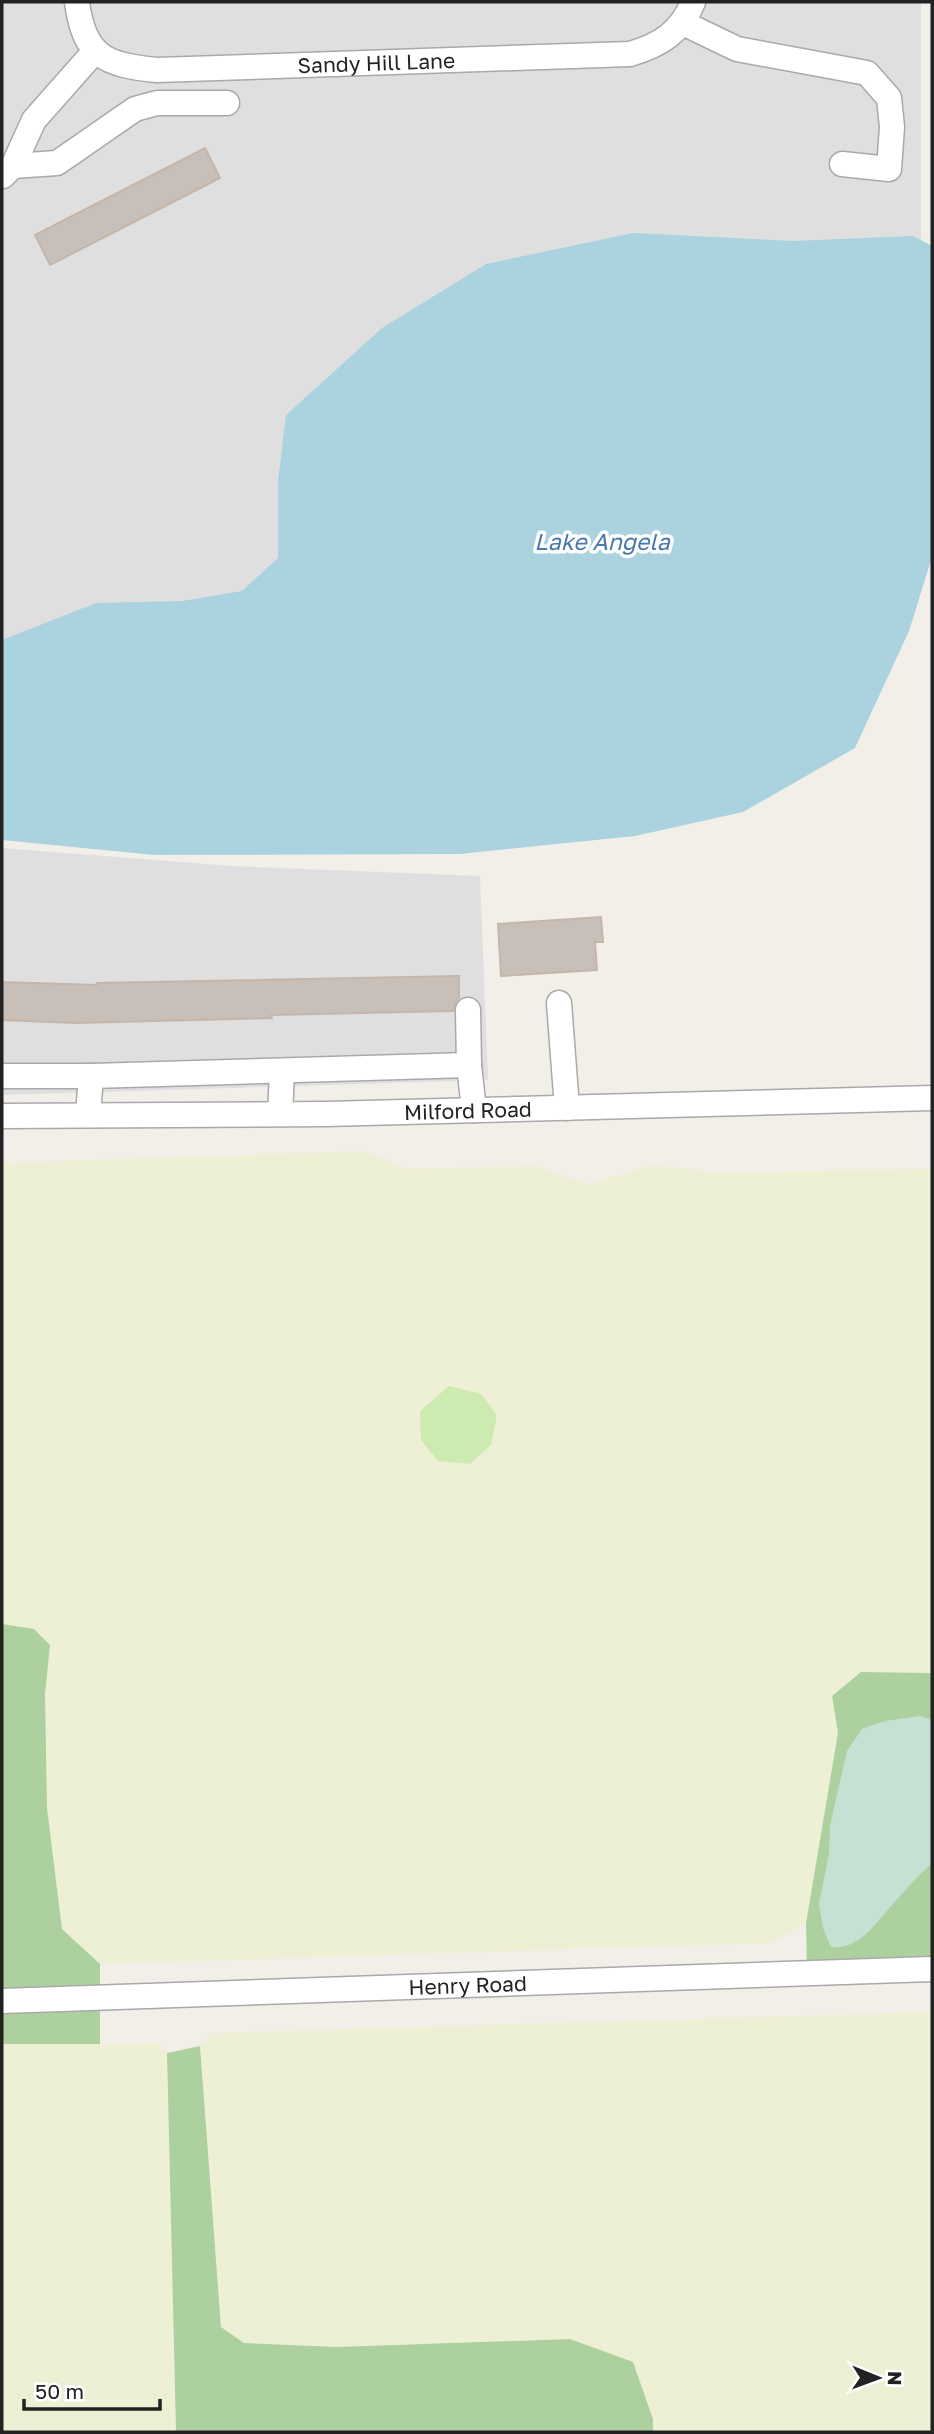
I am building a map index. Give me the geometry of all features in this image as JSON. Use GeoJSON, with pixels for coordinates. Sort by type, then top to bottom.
{"type":"FeatureCollection","features":[{"type":"Feature","properties":{"kind":"street"},"geometry":{"type":"LineString","coordinates":[[7,172],[34,120],[95,51],[86,36],[77,2]]}},
{"type":"Feature","properties":{"kind":"street"},"geometry":{"type":"LineString","coordinates":[[688,12],[737,49],[867,73],[889,98],[892,127],[889,169],[842,164]]}},
{"type":"Feature","properties":{"kind":"street","name":"Sandy Hill Lane"},"geometry":{"type":"LineString","coordinates":[[95,51],[109,63],[157,70],[630,54],[653,47],[688,12]]}},
{"type":"Feature","properties":{"kind":"street"},"geometry":{"type":"LineString","coordinates":[[7,172],[57,163],[135,109],[157,103],[227,103]]}},
{"type":"Feature","properties":{"kind":"street"},"geometry":{"type":"LineString","coordinates":[[559,1003],[567,1108]]}},
{"type":"Feature","properties":{"kind":"street"},"geometry":{"type":"LineString","coordinates":[[468,1010],[469,1065],[474,1110]]}},
{"type":"Feature","properties":{"kind":"street"},"geometry":{"type":"LineString","coordinates":[[2,1076],[282,1072],[469,1065]]}},
{"type":"Feature","properties":{"kind":"street"},"geometry":{"type":"LineString","coordinates":[[279,1114],[282,1072]]}},
{"type":"Feature","properties":{"kind":"street"},"geometry":{"type":"LineString","coordinates":[[88,1115],[92,1076]]}},
{"type":"Feature","properties":{"kind":"street","name":"Milford Road"},"geometry":{"type":"LineString","coordinates":[[2,1116],[279,1114],[932,1098]]}},
{"type":"Feature","properties":{"kind":"street","name":"Henry Road"},"geometry":{"type":"LineString","coordinates":[[2,2001],[932,1969]]}},
{"type":"Feature","properties":{"kind":"shaded area"},"geometry":{"type":"Polygon","coordinates":[[[2,2],[921,2],[921,276],[342,625],[2,678],[2,2]]]}},
{"type":"Feature","properties":{"kind":"shaded area"},"geometry":{"type":"Polygon","coordinates":[[[2,848],[232,866],[480,876],[488,1080],[2,1095],[2,848]]]}},
{"type":"Feature","properties":{"kind":"green space"},"geometry":{"type":"Polygon","coordinates":[[[364,1151],[407,1169],[536,1166],[589,1184],[651,1165],[719,1172],[932,1169],[932,1673],[861,1672],[832,1696],[838,1733],[806,1923],[772,1943],[100,1964],[62,1929],[47,1808],[45,1694],[50,1645],[34,1629],[2,1624],[2,1163],[364,1151]]]}},
{"type":"Feature","properties":{"kind":"green space"},"geometry":{"type":"Polygon","coordinates":[[[449,1386],[481,1394],[497,1415],[491,1445],[470,1464],[438,1461],[421,1440],[420,1411],[449,1386]]]}},
{"type":"Feature","properties":{"kind":"green space"},"geometry":{"type":"Polygon","coordinates":[[[2,1624],[34,1629],[50,1645],[45,1694],[47,1808],[62,1929],[100,1964],[100,2044],[2,2044],[2,1624]]]}},
{"type":"Feature","properties":{"kind":"green space"},"geometry":{"type":"Polygon","coordinates":[[[861,1672],[932,1673],[932,1969],[807,1973],[806,1923],[838,1733],[832,1696],[861,1672]]]}},
{"type":"Feature","properties":{"kind":"green space"},"geometry":{"type":"Polygon","coordinates":[[[920,1716],[932,1720],[932,1863],[866,1934],[850,1945],[831,1947],[823,1928],[819,1904],[829,1854],[830,1825],[847,1751],[862,1729],[885,1721],[920,1716]]]}},
{"type":"Feature","properties":{"kind":"green space"},"geometry":{"type":"Polygon","coordinates":[[[932,2001],[932,2432],[653,2432],[653,2419],[337,2347],[244,2343],[221,2327],[200,2046],[211,2033],[931,2012],[932,2001]]]}},
{"type":"Feature","properties":{"kind":"green space"},"geometry":{"type":"Polygon","coordinates":[[[159,2043],[167,2053],[176,2432],[2,2432],[2,2044],[159,2043]]]}},
{"type":"Feature","properties":{"kind":"green space"},"geometry":{"type":"Polygon","coordinates":[[[200,2046],[221,2327],[244,2343],[337,2347],[570,2339],[633,2362],[653,2419],[653,2432],[176,2432],[167,2053],[200,2046]]]}},
{"type":"Feature","properties":{"kind":"water","name":"Lake Angela"},"geometry":{"type":"Polygon","coordinates":[[[633,233],[793,241],[913,236],[932,246],[932,557],[909,631],[855,748],[743,812],[635,836],[460,854],[154,855],[2,840],[2,640],[96,603],[182,601],[242,591],[278,558],[278,481],[286,415],[382,328],[486,264],[633,233]]]}},
{"type":"Feature","properties":{"kind":"building"},"geometry":{"type":"Polygon","coordinates":[[[205,148],[220,178],[50,265],[35,235],[205,148]]]}},
{"type":"Feature","properties":{"kind":"building"},"geometry":{"type":"Polygon","coordinates":[[[601,917],[603,942],[595,942],[597,970],[501,976],[498,924],[601,917]]]}},
{"type":"Feature","properties":{"kind":"building"},"geometry":{"type":"Polygon","coordinates":[[[459,976],[459,998],[453,1011],[76,1023],[2,1020],[2,982],[97,985],[459,976]]]}}]}
